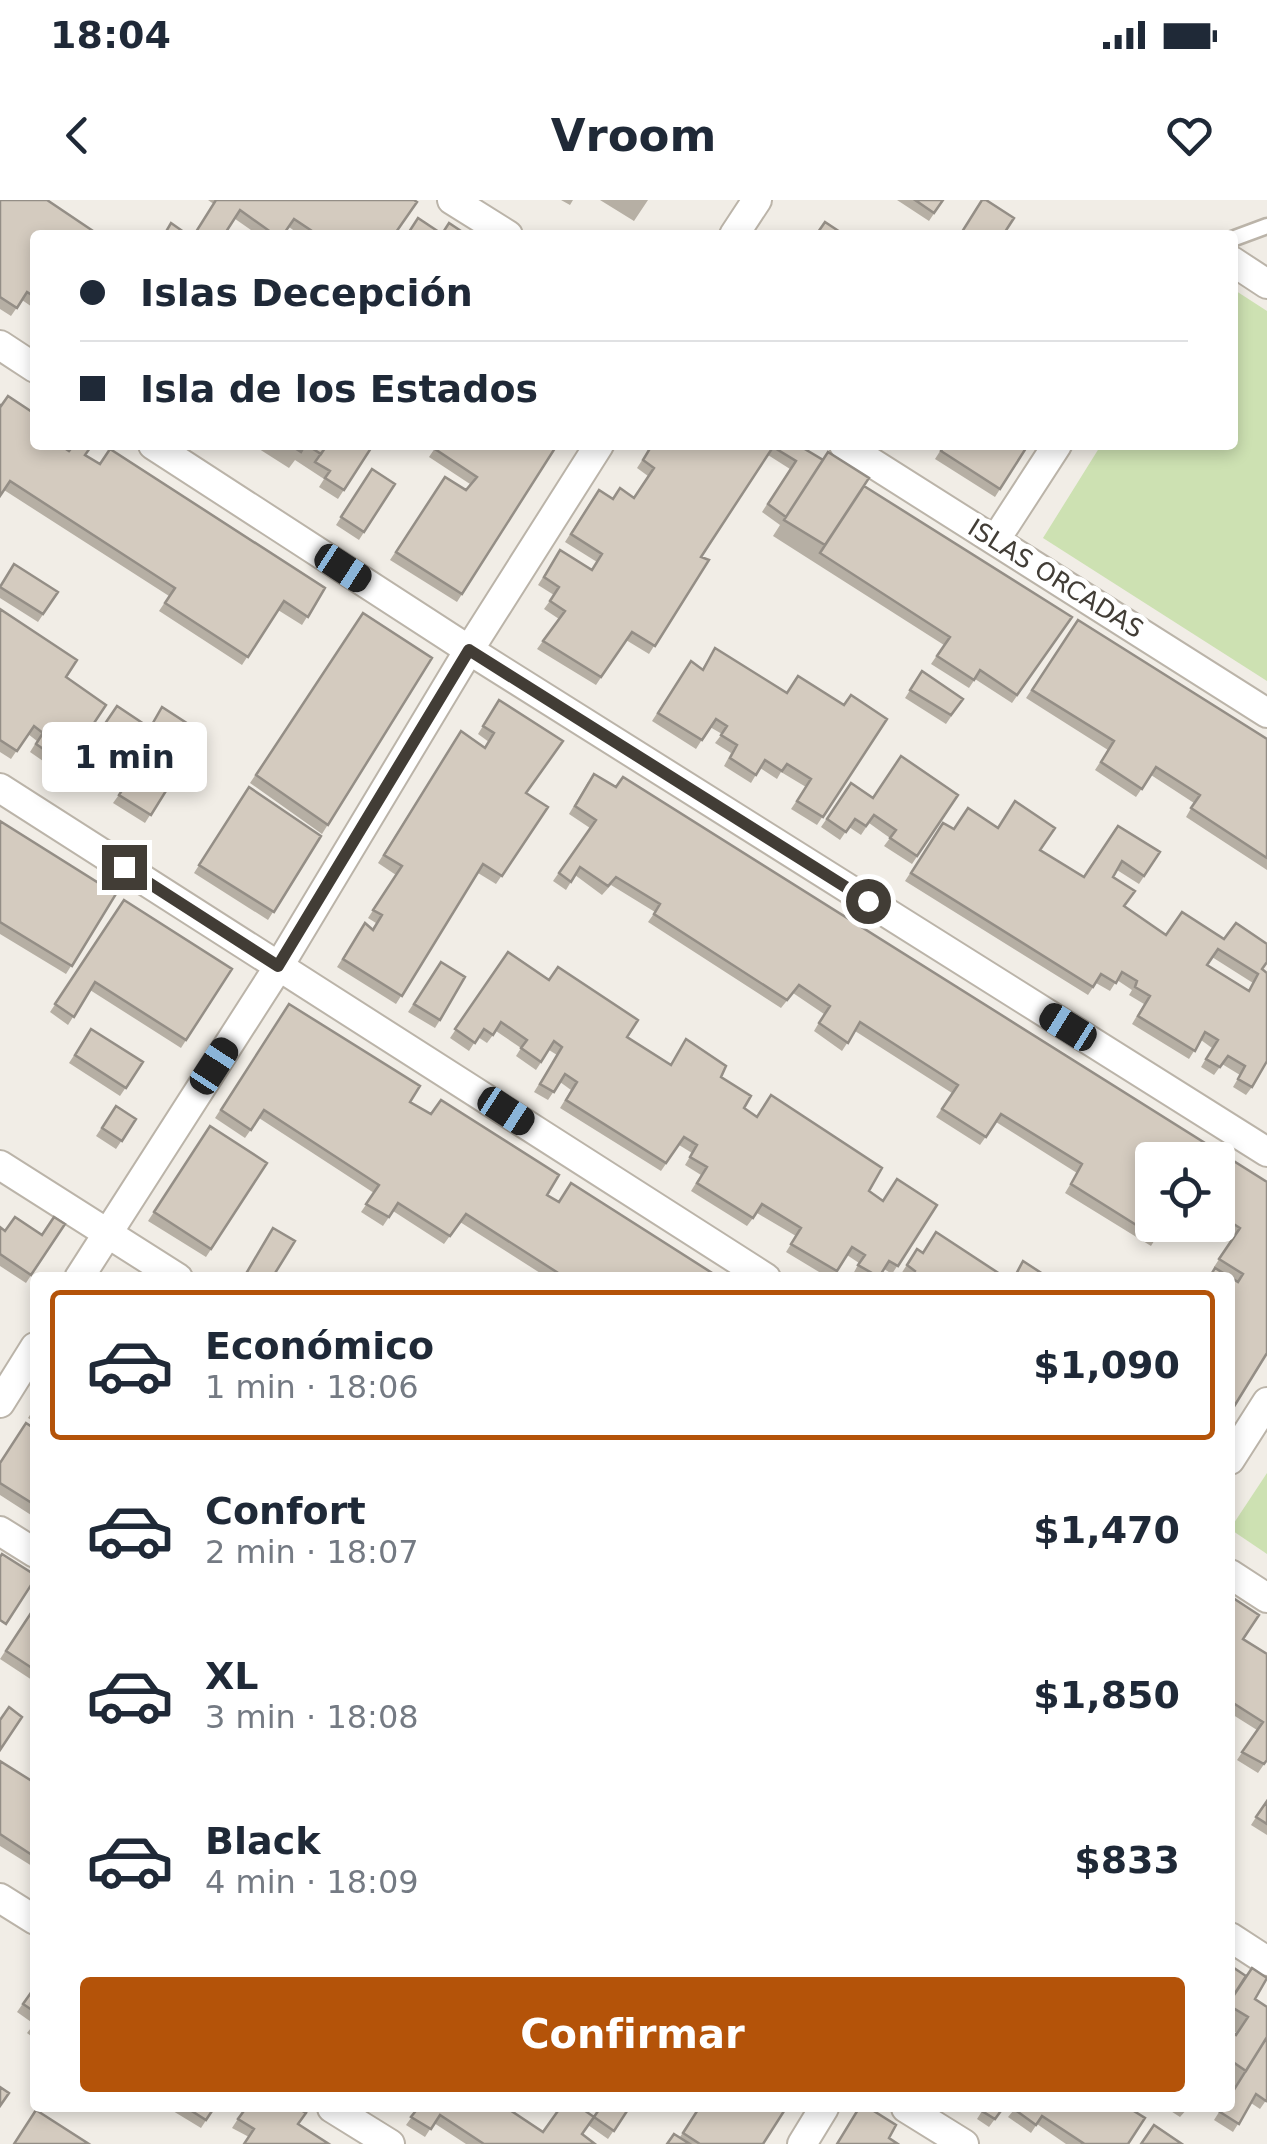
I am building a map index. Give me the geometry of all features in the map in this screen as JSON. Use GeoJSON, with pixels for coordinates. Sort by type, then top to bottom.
{"type":"FeatureCollection","features":[{"type":"Feature","properties":{"kind":"street"},"geometry":{"type":"LineString","coordinates":[[452,200],[500,230]]}},
{"type":"Feature","properties":{"kind":"street"},"geometry":{"type":"LineString","coordinates":[[737,230],[757,200]]}},
{"type":"Feature","properties":{"kind":"street"},"geometry":{"type":"LineString","coordinates":[[1238,265],[1267,284]]}},
{"type":"Feature","properties":{"kind":"street"},"geometry":{"type":"LineString","coordinates":[[0,346],[30,365]]}},
{"type":"Feature","properties":{"kind":"street"},"geometry":{"type":"LineString","coordinates":[[161,450],[469,650],[1267,1152]]}},
{"type":"Feature","properties":{"kind":"street"},"geometry":{"type":"LineString","coordinates":[[84,1272],[597,450]]}},
{"type":"Feature","properties":{"kind":"street","name":"ISLAS ORCADAS"},"geometry":{"type":"LineString","coordinates":[[852,450],[1267,713]]}},
{"type":"Feature","properties":{"kind":"street"},"geometry":{"type":"LineString","coordinates":[[996,539],[1054,450]]}},
{"type":"Feature","properties":{"kind":"street"},"geometry":{"type":"LineString","coordinates":[[0,788],[757,1272]]}},
{"type":"Feature","properties":{"kind":"street"},"geometry":{"type":"LineString","coordinates":[[0,1165],[168,1272]]}},
{"type":"Feature","properties":{"kind":"street"},"geometry":{"type":"LineString","coordinates":[[0,1402],[30,1356]]}},
{"type":"Feature","properties":{"kind":"street"},"geometry":{"type":"LineString","coordinates":[[1235,1452],[1267,1402]]}},
{"type":"Feature","properties":{"kind":"street"},"geometry":{"type":"LineString","coordinates":[[0,1531],[30,1550]]}},
{"type":"Feature","properties":{"kind":"street"},"geometry":{"type":"LineString","coordinates":[[1235,1577],[1267,1598]]}},
{"type":"Feature","properties":{"kind":"street"},"geometry":{"type":"LineString","coordinates":[[0,1898],[30,1917]]}},
{"type":"Feature","properties":{"kind":"street"},"geometry":{"type":"LineString","coordinates":[[1235,1940],[1267,1961]]}},
{"type":"Feature","properties":{"kind":"street"},"geometry":{"type":"LineString","coordinates":[[338,2112],[390,2144]]}},
{"type":"Feature","properties":{"kind":"street"},"geometry":{"type":"LineString","coordinates":[[802,2144],[822,2112]]}},
{"type":"Feature","properties":{"kind":"street"},"geometry":{"type":"LineString","coordinates":[[912,2112],[964,2144]]}},
{"type":"Feature","properties":{"kind":"lane"},"geometry":{"type":"LineString","coordinates":[[1238,237],[1267,226]]}},
{"type":"Feature","properties":{"kind":"green space"},"geometry":{"type":"Polygon","coordinates":[[[1238,292],[1267,311],[1267,681],[1043,538],[1098,450],[1238,450],[1238,292]]]}},
{"type":"Feature","properties":{"kind":"green space"},"geometry":{"type":"Polygon","coordinates":[[[1267,1473],[1267,1554],[1235,1532],[1235,1521],[1267,1473]]]}},
{"type":"Feature","properties":{"kind":"building"},"geometry":{"type":"Polygon","coordinates":[[[0,200],[47,200],[92,230],[30,230],[30,294],[27,292],[17,308],[0,297],[0,200]]]}},
{"type":"Feature","properties":{"kind":"building"},"geometry":{"type":"Polygon","coordinates":[[[216,200],[417,202],[397,230],[310,230],[294,219],[286,230],[268,230],[240,210],[227,230],[197,230],[216,200]]]}},
{"type":"Feature","properties":{"kind":"building"},"geometry":{"type":"Polygon","coordinates":[[[915,200],[943,200],[934,213],[915,200]]]}},
{"type":"Feature","properties":{"kind":"building"},"geometry":{"type":"Polygon","coordinates":[[[982,200],[1014,218],[1006,230],[963,230],[982,200]]]}},
{"type":"Feature","properties":{"kind":"building"},"geometry":{"type":"Polygon","coordinates":[[[418,218],[436,230],[410,230],[418,218]]]}},
{"type":"Feature","properties":{"kind":"building"},"geometry":{"type":"Polygon","coordinates":[[[825,222],[837,230],[819,230],[825,222]]]}},
{"type":"Feature","properties":{"kind":"building"},"geometry":{"type":"Polygon","coordinates":[[[8,396],[30,411],[30,450],[88,450],[85,455],[100,464],[112,450],[325,588],[308,617],[284,601],[248,657],[165,603],[175,588],[10,481],[0,496],[1,406],[8,396]]]}},
{"type":"Feature","properties":{"kind":"building"},"geometry":{"type":"Polygon","coordinates":[[[323,450],[370,450],[344,490],[325,478],[330,471],[315,462],[323,450]]]}},
{"type":"Feature","properties":{"kind":"building"},"geometry":{"type":"Polygon","coordinates":[[[436,450],[554,450],[462,594],[396,552],[445,477],[466,490],[477,477],[436,450]]]}},
{"type":"Feature","properties":{"kind":"building"},"geometry":{"type":"Polygon","coordinates":[[[649,450],[771,450],[701,557],[709,560],[655,646],[632,632],[601,677],[543,641],[565,611],[550,601],[559,587],[544,577],[560,550],[592,570],[602,554],[571,534],[599,490],[613,499],[620,488],[634,498],[654,468],[643,460],[649,450]]]}},
{"type":"Feature","properties":{"kind":"building"},"geometry":{"type":"Polygon","coordinates":[[[778,450],[806,450],[823,460],[786,517],[768,504],[796,461],[778,450]]]}},
{"type":"Feature","properties":{"kind":"building"},"geometry":{"type":"Polygon","coordinates":[[[942,450],[1025,450],[1000,489],[942,450]]]}},
{"type":"Feature","properties":{"kind":"building"},"geometry":{"type":"Polygon","coordinates":[[[828,452],[869,478],[825,545],[784,520],[828,452]]]}},
{"type":"Feature","properties":{"kind":"building"},"geometry":{"type":"Polygon","coordinates":[[[372,469],[395,484],[364,532],[341,517],[372,469]]]}},
{"type":"Feature","properties":{"kind":"building"},"geometry":{"type":"Polygon","coordinates":[[[864,486],[1072,617],[1017,695],[980,670],[974,680],[937,656],[950,637],[820,553],[864,486]]]}},
{"type":"Feature","properties":{"kind":"building"},"geometry":{"type":"Polygon","coordinates":[[[14,564],[58,592],[43,614],[0,587],[14,564]]]}},
{"type":"Feature","properties":{"kind":"building"},"geometry":{"type":"Polygon","coordinates":[[[0,609],[77,660],[66,677],[106,705],[92,726],[100,731],[117,706],[150,728],[162,707],[202,733],[151,815],[119,795],[126,784],[106,768],[98,781],[74,766],[87,748],[70,735],[60,751],[53,747],[49,753],[36,744],[43,733],[34,726],[17,751],[0,740],[0,609]]]}},
{"type":"Feature","properties":{"kind":"building"},"geometry":{"type":"Polygon","coordinates":[[[363,613],[432,658],[328,825],[256,775],[363,613]]]}},
{"type":"Feature","properties":{"kind":"building"},"geometry":{"type":"Polygon","coordinates":[[[1078,620],[1267,739],[1267,858],[1191,808],[1200,795],[1156,767],[1142,789],[1101,762],[1114,741],[1032,690],[1078,620]]]}},
{"type":"Feature","properties":{"kind":"building"},"geometry":{"type":"Polygon","coordinates":[[[715,648],[787,693],[798,676],[844,705],[851,695],[887,719],[823,817],[797,801],[811,779],[787,764],[782,771],[765,760],[756,775],[730,758],[737,745],[721,735],[727,726],[716,719],[702,740],[658,713],[691,661],[703,670],[715,648]]]}},
{"type":"Feature","properties":{"kind":"building"},"geometry":{"type":"Polygon","coordinates":[[[922,671],[963,699],[951,715],[910,690],[922,671]]]}},
{"type":"Feature","properties":{"kind":"building"},"geometry":{"type":"Polygon","coordinates":[[[499,700],[563,741],[526,793],[548,807],[502,876],[483,864],[402,996],[343,959],[365,923],[373,930],[382,915],[373,910],[402,866],[384,855],[461,731],[485,748],[494,733],[483,726],[499,700]]]}},
{"type":"Feature","properties":{"kind":"building"},"geometry":{"type":"Polygon","coordinates":[[[901,756],[958,795],[917,856],[890,838],[896,830],[874,815],[866,826],[855,819],[846,832],[827,819],[851,783],[873,798],[901,756]]]}},
{"type":"Feature","properties":{"kind":"building"},"geometry":{"type":"Polygon","coordinates":[[[594,774],[616,787],[623,777],[1203,1142],[1135,1142],[1135,1224],[1071,1184],[1082,1164],[1001,1114],[986,1137],[942,1109],[958,1085],[860,1022],[848,1043],[819,1023],[830,1006],[799,985],[787,1000],[654,914],[660,904],[616,877],[608,886],[580,867],[571,882],[559,873],[596,820],[575,806],[594,774]]]}},
{"type":"Feature","properties":{"kind":"building"},"geometry":{"type":"Polygon","coordinates":[[[249,787],[321,836],[274,912],[199,865],[249,787]]]}},
{"type":"Feature","properties":{"kind":"building"},"geometry":{"type":"Polygon","coordinates":[[[1015,801],[1055,828],[1040,850],[1084,877],[1118,826],[1160,852],[1144,876],[1122,861],[1113,877],[1135,891],[1124,906],[1166,935],[1182,912],[1224,939],[1236,923],[1267,944],[1267,962],[1262,969],[1267,973],[1267,1061],[1252,1087],[1238,1079],[1245,1066],[1228,1056],[1220,1067],[1206,1059],[1218,1040],[1205,1032],[1195,1051],[1138,1016],[1150,996],[1135,987],[1137,981],[1122,972],[1116,983],[1101,974],[1093,987],[911,873],[943,823],[954,829],[968,808],[998,828],[1015,801]],[[1218,949],[1207,965],[1249,991],[1258,974],[1218,949]]]}},
{"type":"Feature","properties":{"kind":"building"},"geometry":{"type":"Polygon","coordinates":[[[0,821],[116,894],[72,966],[0,922],[0,821]]]}},
{"type":"Feature","properties":{"kind":"building"},"geometry":{"type":"Polygon","coordinates":[[[124,900],[232,969],[186,1040],[95,982],[74,1017],[55,1004],[124,900]]]}},
{"type":"Feature","properties":{"kind":"building"},"geometry":{"type":"Polygon","coordinates":[[[508,952],[549,980],[558,967],[638,1020],[627,1037],[671,1065],[686,1039],[726,1066],[721,1077],[751,1096],[744,1108],[757,1117],[771,1095],[882,1168],[869,1191],[883,1201],[897,1179],[937,1205],[898,1266],[889,1261],[882,1272],[870,1272],[858,1265],[865,1255],[852,1247],[837,1271],[791,1244],[801,1228],[762,1204],[753,1218],[697,1183],[707,1167],[690,1157],[697,1145],[684,1137],[666,1163],[566,1100],[577,1082],[565,1074],[554,1092],[540,1084],[562,1047],[554,1041],[541,1062],[521,1048],[527,1040],[501,1022],[493,1035],[484,1029],[475,1043],[455,1029],[508,952]]]}},
{"type":"Feature","properties":{"kind":"building"},"geometry":{"type":"Polygon","coordinates":[[[441,962],[465,977],[440,1020],[414,1004],[441,962]]]}},
{"type":"Feature","properties":{"kind":"building"},"geometry":{"type":"Polygon","coordinates":[[[289,1004],[420,1086],[410,1102],[431,1114],[441,1100],[559,1175],[547,1195],[559,1202],[571,1183],[711,1272],[557,1272],[466,1214],[450,1236],[398,1203],[389,1217],[366,1204],[379,1185],[264,1110],[251,1130],[221,1110],[289,1004]]]}},
{"type":"Feature","properties":{"kind":"building"},"geometry":{"type":"Polygon","coordinates":[[[91,1029],[143,1062],[126,1088],[75,1055],[91,1029]]]}},
{"type":"Feature","properties":{"kind":"building"},"geometry":{"type":"Polygon","coordinates":[[[116,1106],[136,1119],[122,1141],[102,1128],[116,1106]]]}},
{"type":"Feature","properties":{"kind":"building"},"geometry":{"type":"Polygon","coordinates":[[[210,1126],[267,1163],[211,1249],[154,1212],[210,1126]]]}},
{"type":"Feature","properties":{"kind":"building"},"geometry":{"type":"Polygon","coordinates":[[[1235,1162],[1267,1182],[1267,1353],[1235,1405],[1235,1280],[1238,1282],[1243,1274],[1219,1259],[1231,1242],[1235,1242],[1240,1228],[1235,1225],[1235,1162]]]}},
{"type":"Feature","properties":{"kind":"building"},"geometry":{"type":"Polygon","coordinates":[[[15,1217],[42,1235],[54,1217],[65,1224],[30,1274],[0,1254],[0,1227],[5,1231],[15,1217]]]}},
{"type":"Feature","properties":{"kind":"building"},"geometry":{"type":"Polygon","coordinates":[[[273,1228],[295,1241],[276,1272],[247,1272],[273,1228]]]}},
{"type":"Feature","properties":{"kind":"building"},"geometry":{"type":"Polygon","coordinates":[[[936,1232],[997,1272],[914,1272],[907,1265],[917,1249],[923,1253],[936,1232]]]}},
{"type":"Feature","properties":{"kind":"building"},"geometry":{"type":"Polygon","coordinates":[[[1023,1261],[1040,1272],[1017,1272],[1023,1261]]]}},
{"type":"Feature","properties":{"kind":"building"},"geometry":{"type":"Polygon","coordinates":[[[26,1423],[30,1426],[30,1502],[0,1483],[0,1463],[26,1423]]]}},
{"type":"Feature","properties":{"kind":"building"},"geometry":{"type":"Polygon","coordinates":[[[2,1554],[30,1572],[30,1587],[6,1624],[0,1620],[2,1554]]]}},
{"type":"Feature","properties":{"kind":"building"},"geometry":{"type":"Polygon","coordinates":[[[1235,1599],[1259,1615],[1243,1639],[1267,1654],[1264,1764],[1242,1752],[1263,1722],[1235,1704],[1235,1599]]]}},
{"type":"Feature","properties":{"kind":"building"},"geometry":{"type":"Polygon","coordinates":[[[30,1615],[30,1667],[6,1651],[30,1615]]]}},
{"type":"Feature","properties":{"kind":"building"},"geometry":{"type":"Polygon","coordinates":[[[9,1707],[22,1717],[0,1750],[0,1720],[9,1707]]]}},
{"type":"Feature","properties":{"kind":"building"},"geometry":{"type":"Polygon","coordinates":[[[0,1761],[30,1780],[30,1854],[0,1834],[0,1761]]]}},
{"type":"Feature","properties":{"kind":"building"},"geometry":{"type":"Polygon","coordinates":[[[1267,1801],[1267,1824],[1256,1817],[1267,1801]]]}},
{"type":"Feature","properties":{"kind":"building"},"geometry":{"type":"Polygon","coordinates":[[[1252,1968],[1267,1978],[1255,1999],[1267,2007],[1267,2037],[1246,2071],[1235,2063],[1235,2034],[1248,2017],[1235,2009],[1235,1994],[1252,1968]]]}},
{"type":"Feature","properties":{"kind":"building"},"geometry":{"type":"Polygon","coordinates":[[[1235,1969],[1246,1976],[1235,1993],[1235,1969]]]}},
{"type":"Feature","properties":{"kind":"building"},"geometry":{"type":"Polygon","coordinates":[[[1267,2037],[1267,2099],[1256,2094],[1239,2124],[1220,2112],[1235,2112],[1235,2088],[1267,2037]]]}},
{"type":"Feature","properties":{"kind":"building"},"geometry":{"type":"Polygon","coordinates":[[[0,2087],[9,2093],[0,2106],[0,2087]]]}},
{"type":"Feature","properties":{"kind":"building"},"geometry":{"type":"Polygon","coordinates":[[[35,2112],[39,2112],[89,2144],[14,2144],[35,2112]]]}},
{"type":"Feature","properties":{"kind":"building"},"geometry":{"type":"Polygon","coordinates":[[[193,2112],[211,2112],[206,2120],[193,2112]]]}},
{"type":"Feature","properties":{"kind":"building"},"geometry":{"type":"Polygon","coordinates":[[[243,2112],[304,2112],[298,2124],[329,2144],[244,2144],[254,2129],[238,2119],[243,2112]]]}},
{"type":"Feature","properties":{"kind":"building"},"geometry":{"type":"Polygon","coordinates":[[[415,2112],[513,2112],[543,2132],[557,2112],[587,2112],[594,2117],[582,2134],[595,2144],[484,2144],[440,2115],[431,2129],[411,2117],[415,2112]]]}},
{"type":"Feature","properties":{"kind":"building"},"geometry":{"type":"Polygon","coordinates":[[[597,2112],[626,2112],[614,2131],[594,2117],[597,2112]]]}},
{"type":"Feature","properties":{"kind":"building"},"geometry":{"type":"Polygon","coordinates":[[[696,2112],[783,2112],[763,2144],[700,2144],[683,2133],[696,2112]]]}},
{"type":"Feature","properties":{"kind":"building"},"geometry":{"type":"Polygon","coordinates":[[[857,2112],[875,2112],[896,2125],[889,2138],[898,2144],[837,2144],[857,2112]]]}},
{"type":"Feature","properties":{"kind":"building"},"geometry":{"type":"Polygon","coordinates":[[[1018,2112],[1135,2112],[1145,2118],[1128,2144],[1082,2144],[1042,2116],[1036,2125],[1018,2112]]]}},
{"type":"Feature","properties":{"kind":"building"},"geometry":{"type":"Polygon","coordinates":[[[1154,2125],[1182,2144],[1141,2144],[1154,2125]]]}},
{"type":"Feature","properties":{"kind":"building"},"geometry":{"type":"Polygon","coordinates":[[[674,2134],[690,2144],[667,2144],[674,2134]]]}},
{"type":"Feature","properties":{"kind":"route"},"geometry":{"type":"LineString","coordinates":[[124,867],[278,966],[469,650],[868,901]]}}]}
